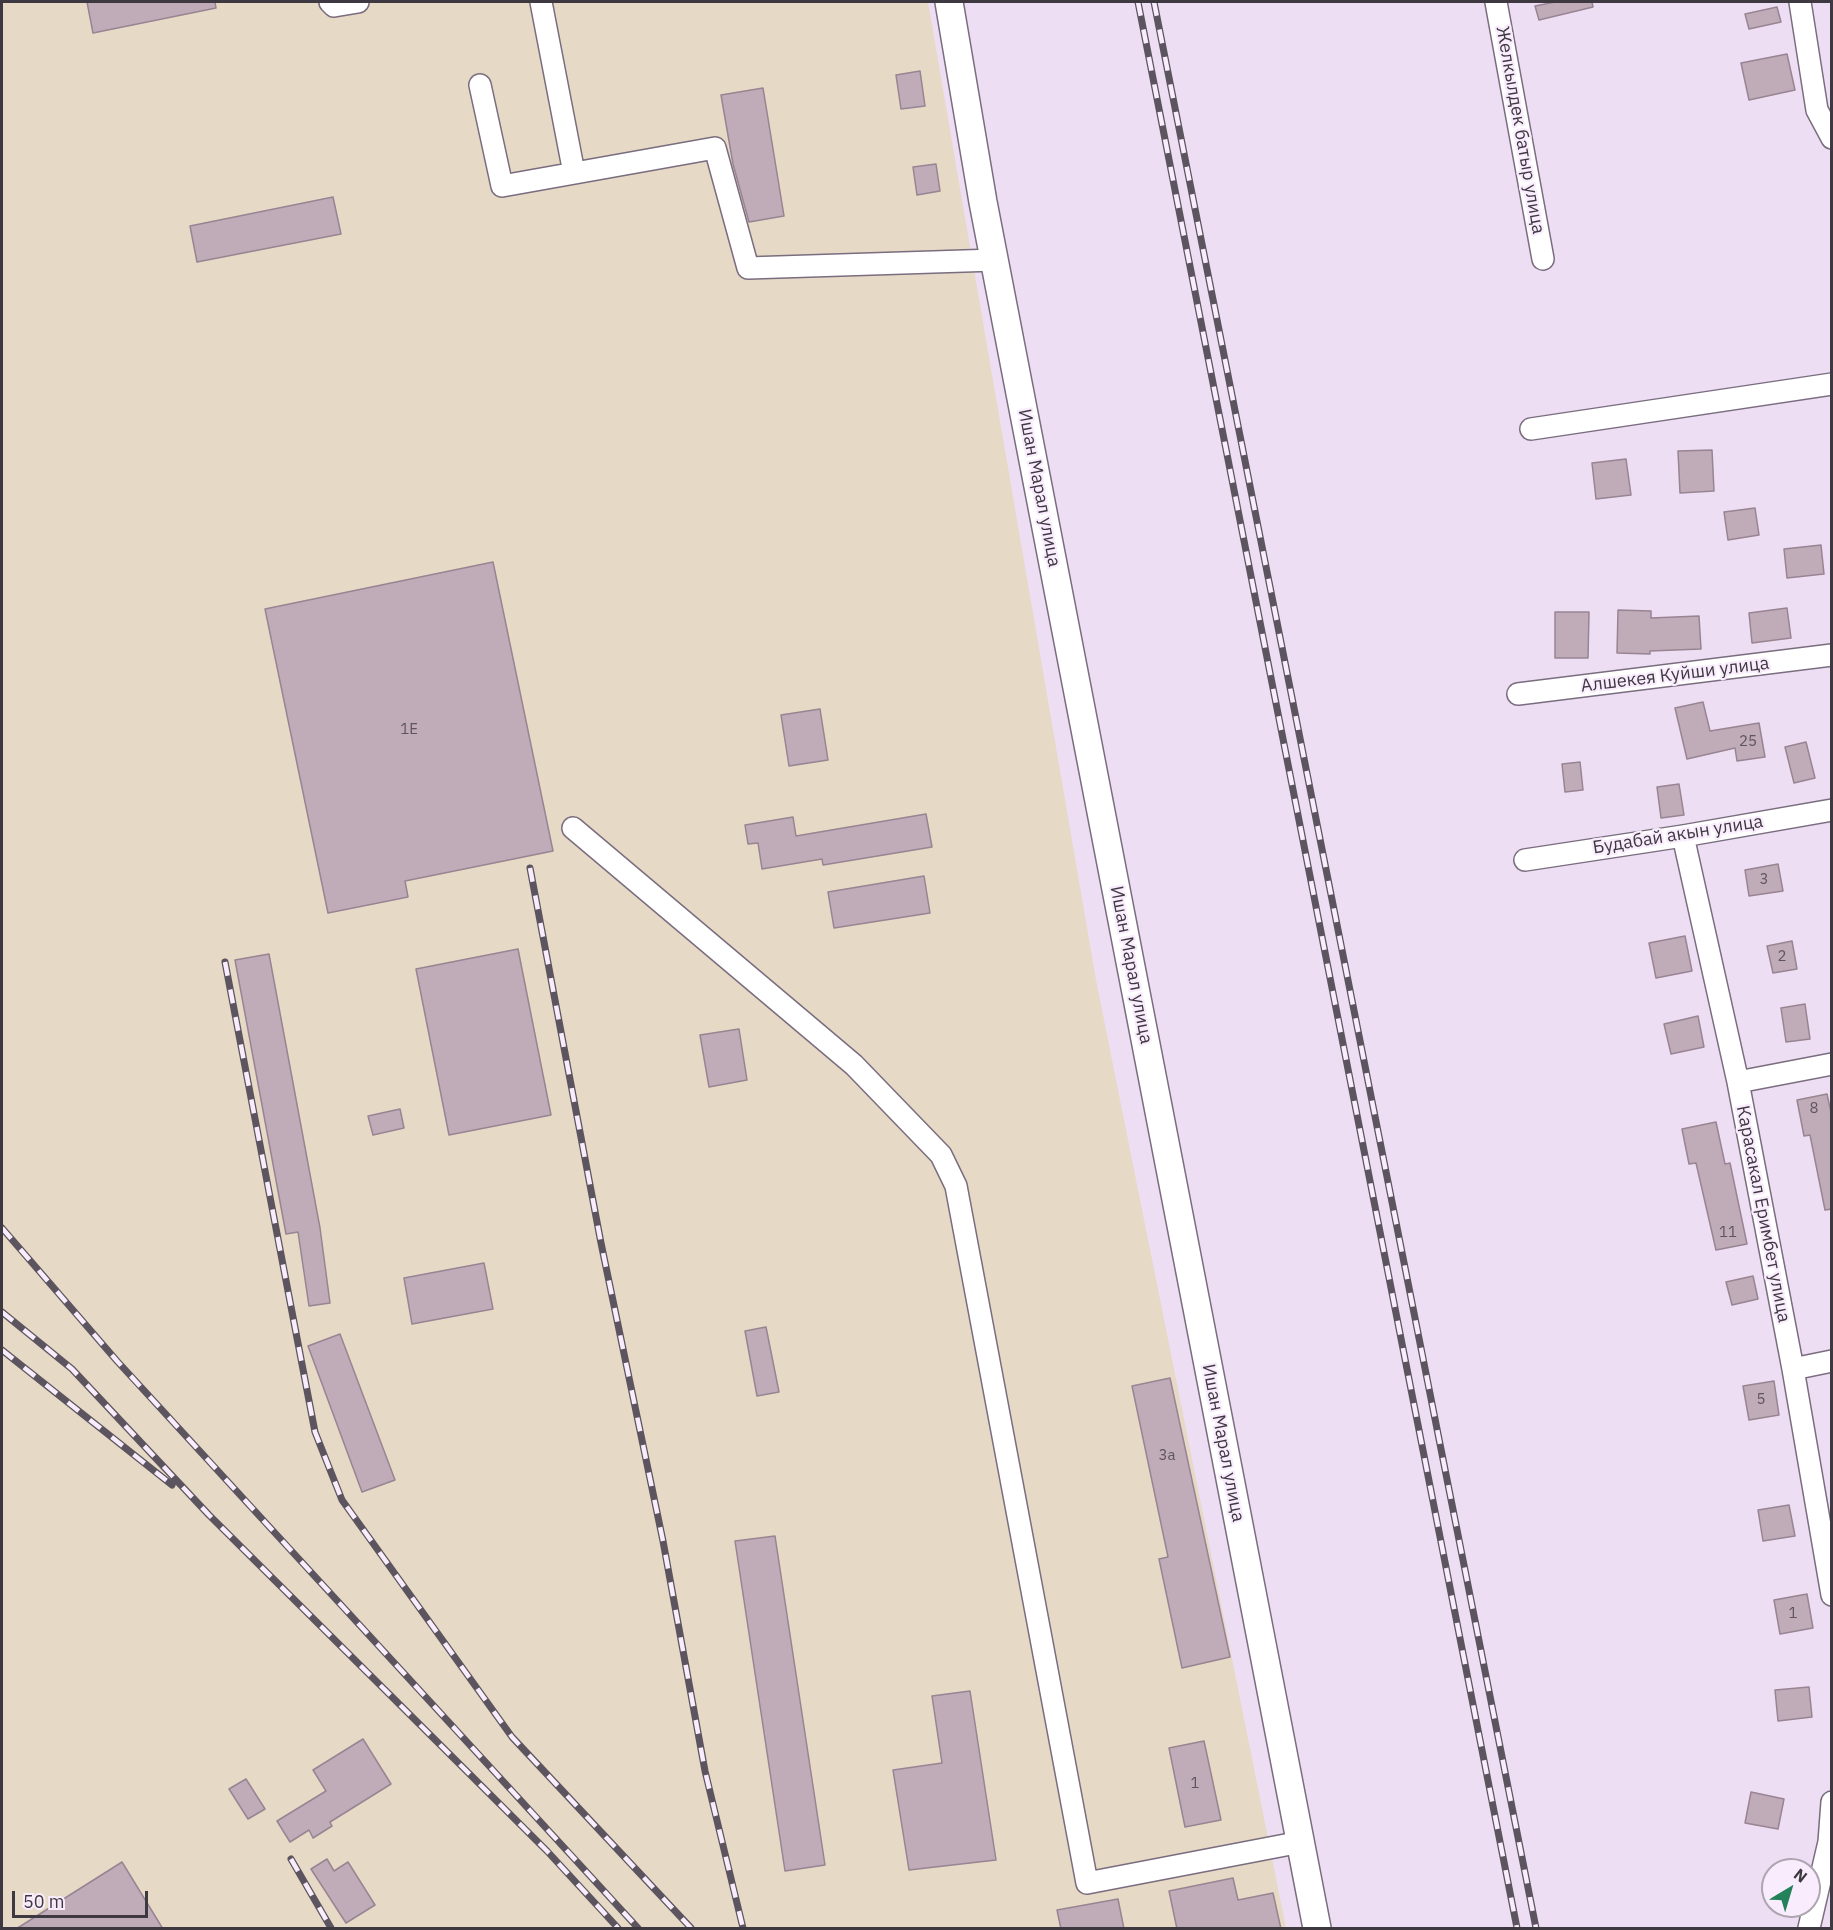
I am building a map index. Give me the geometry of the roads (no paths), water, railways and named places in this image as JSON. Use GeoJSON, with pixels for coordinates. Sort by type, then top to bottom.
{"type":"FeatureCollection","features":[{"type":"Feature","properties":{"kind":"main road","name":"Ишан Марал улица"},"geometry":{"type":"LineString","coordinates":[[949,2],[995,260],[1317,1929]]}},
{"type":"Feature","properties":{"kind":"street"},"geometry":{"type":"LineString","coordinates":[[330,2],[334,6],[358,2]]}},
{"type":"Feature","properties":{"kind":"street"},"geometry":{"type":"LineString","coordinates":[[541,2],[574,173]]}},
{"type":"Feature","properties":{"kind":"street","name":"Желкылдек батыр улица"},"geometry":{"type":"LineString","coordinates":[[1496,2],[1543,259]]}},
{"type":"Feature","properties":{"kind":"street"},"geometry":{"type":"LineString","coordinates":[[1800,2],[1817,110],[1832,138]]}},
{"type":"Feature","properties":{"kind":"street"},"geometry":{"type":"LineString","coordinates":[[480,85],[502,186],[715,148],[748,268],[995,260]]}},
{"type":"Feature","properties":{"kind":"street"},"geometry":{"type":"LineString","coordinates":[[1531,429],[1832,384]]}},
{"type":"Feature","properties":{"kind":"street","name":"Алшекея Куйши улица"},"geometry":{"type":"LineString","coordinates":[[1518,694],[1832,655]]}},
{"type":"Feature","properties":{"kind":"street","name":"Будабай акын улица"},"geometry":{"type":"LineString","coordinates":[[1525,860],[1832,810]]}},
{"type":"Feature","properties":{"kind":"street"},"geometry":{"type":"LineString","coordinates":[[573,828],[854,1065],[941,1155],[956,1186],[1087,1883],[1300,1842]]}},
{"type":"Feature","properties":{"kind":"street","name":"Карасакал Еримбет улица"},"geometry":{"type":"LineString","coordinates":[[1683,836],[1738,1082],[1793,1369],[1832,1595]]}},
{"type":"Feature","properties":{"kind":"street"},"geometry":{"type":"LineString","coordinates":[[1738,1082],[1832,1064]]}},
{"type":"Feature","properties":{"kind":"street"},"geometry":{"type":"LineString","coordinates":[[1793,1369],[1832,1361]]}},
{"type":"Feature","properties":{"kind":"street"},"geometry":{"type":"LineString","coordinates":[[1809,1929],[1829,1842],[1832,1802]]}},
{"type":"Feature","properties":{"kind":"railway"},"geometry":{"type":"LineString","coordinates":[[1138,2],[1517,1928]]}},
{"type":"Feature","properties":{"kind":"railway"},"geometry":{"type":"LineString","coordinates":[[1154,2],[1536,1928]]}},
{"type":"Feature","properties":{"kind":"railway"},"geometry":{"type":"LineString","coordinates":[[530,868],[601,1243],[663,1541],[705,1771],[743,1928]]}},
{"type":"Feature","properties":{"kind":"railway"},"geometry":{"type":"LineString","coordinates":[[225,962],[315,1432],[342,1500],[512,1737],[691,1928]]}},
{"type":"Feature","properties":{"kind":"railway"},"geometry":{"type":"LineString","coordinates":[[2,1228],[117,1361],[638,1928]]}},
{"type":"Feature","properties":{"kind":"railway"},"geometry":{"type":"LineString","coordinates":[[2,1312],[72,1369],[209,1515],[547,1851],[618,1928]]}},
{"type":"Feature","properties":{"kind":"railway"},"geometry":{"type":"LineString","coordinates":[[2,1350],[172,1485]]}},
{"type":"Feature","properties":{"kind":"railway"},"geometry":{"type":"LineString","coordinates":[[291,1859],[331,1928]]}}]}
